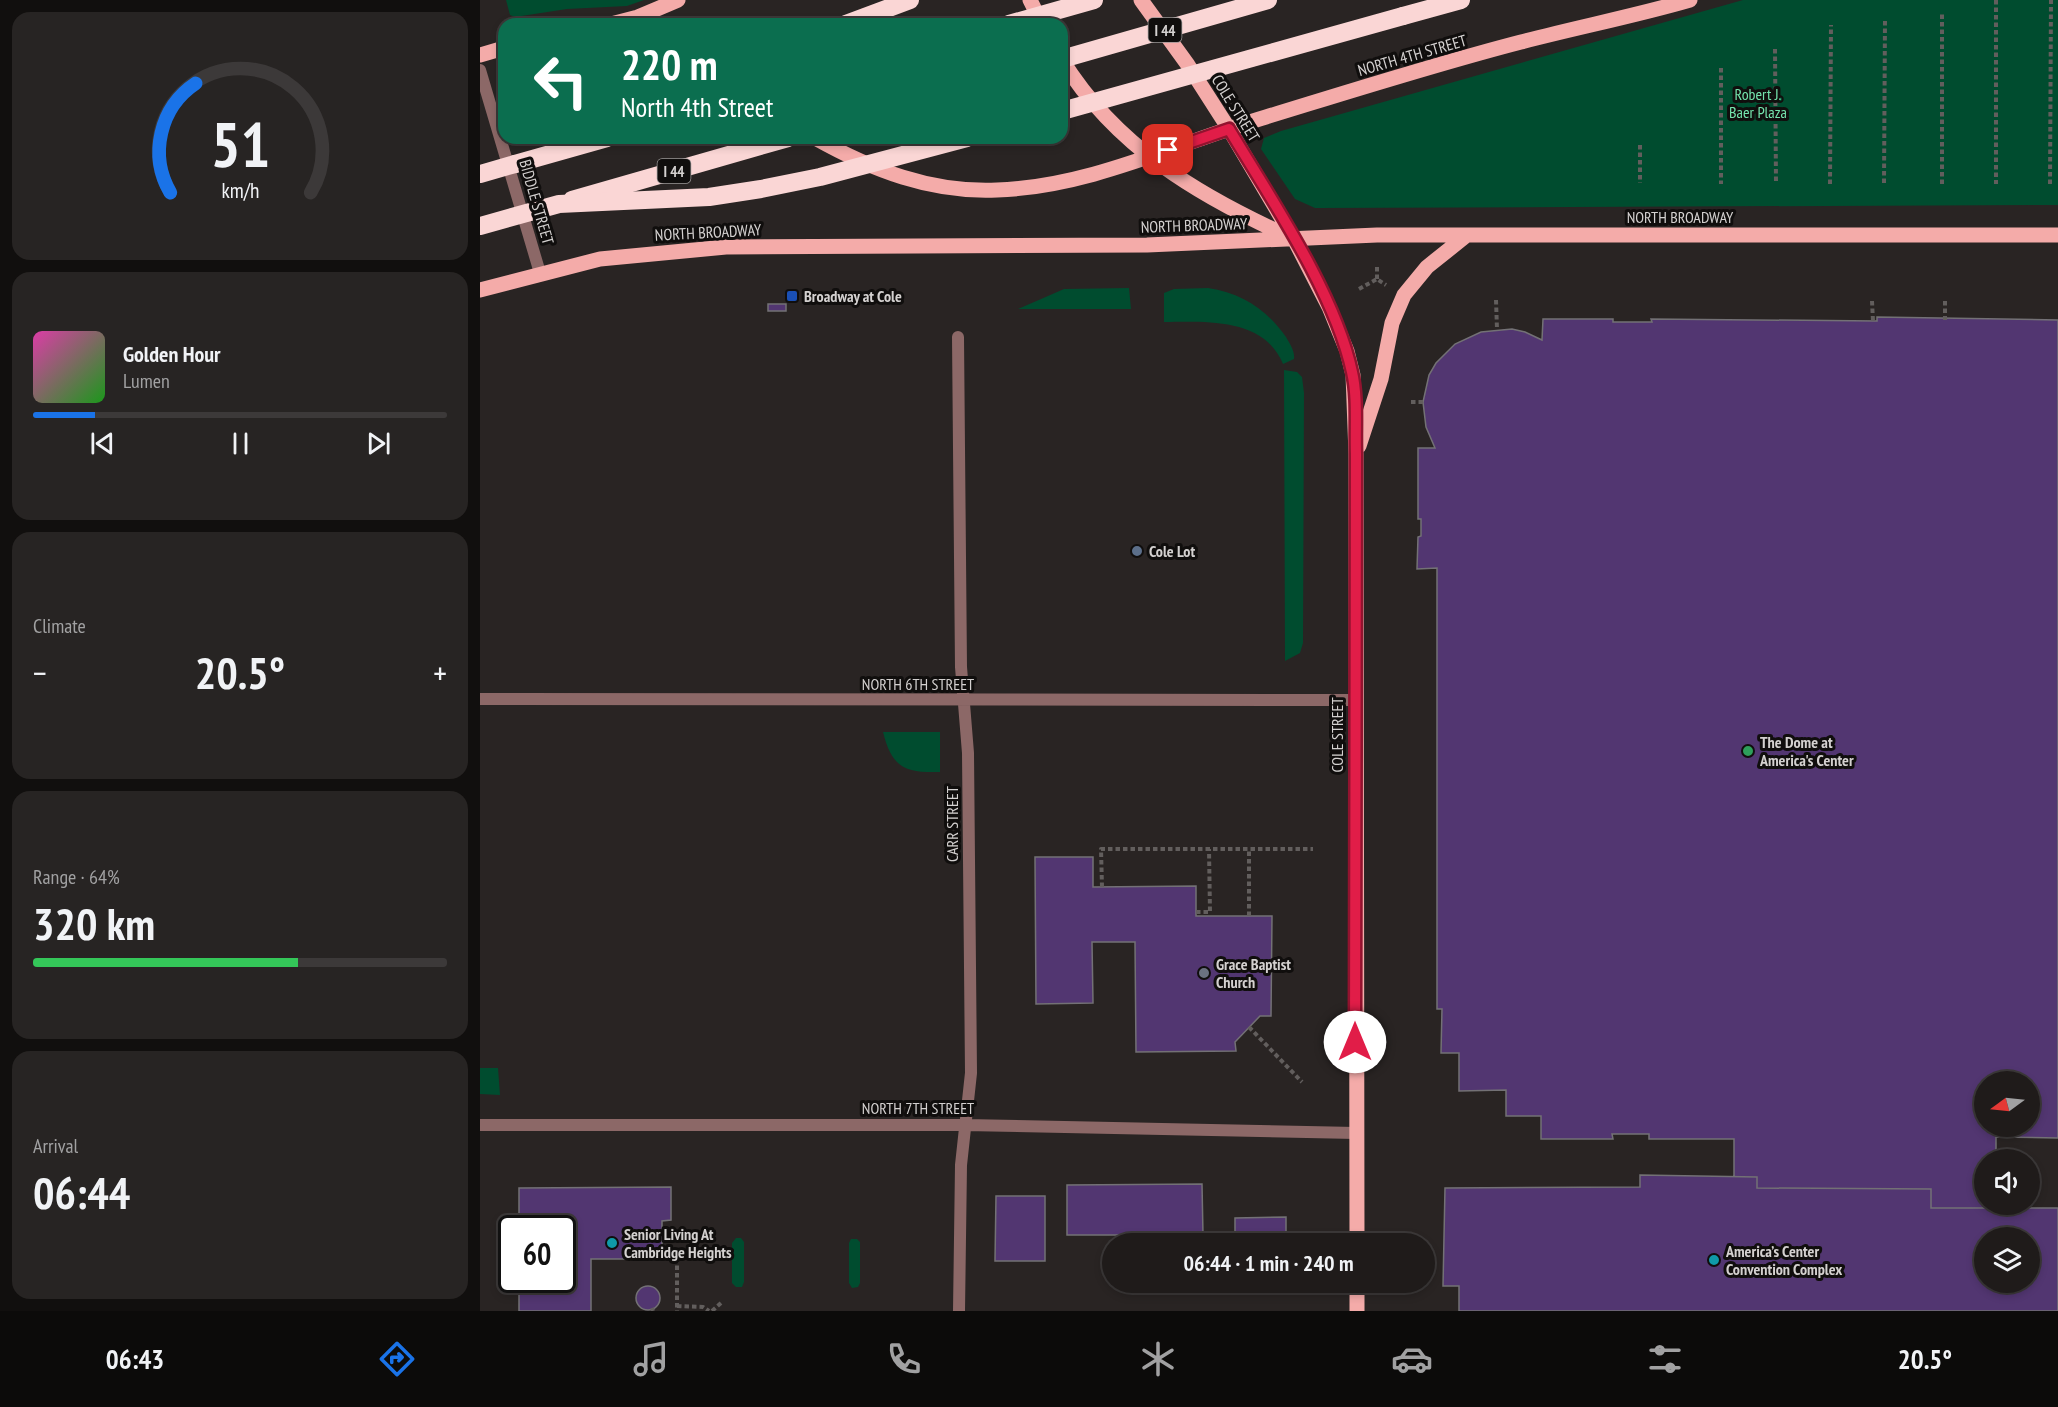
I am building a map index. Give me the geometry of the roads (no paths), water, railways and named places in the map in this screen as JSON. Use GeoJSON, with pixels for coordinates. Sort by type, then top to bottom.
{"type":"FeatureCollection","features":[{"type":"Feature","properties":{"kind":"highway"},"geometry":{"type":"LineString","coordinates":[[862,18],[910,0]]}},
{"type":"Feature","properties":{"kind":"highway"},"geometry":{"type":"LineString","coordinates":[[1030,18],[1094,0]]}},
{"type":"Feature","properties":{"kind":"highway","name":"I 44"},"geometry":{"type":"LineString","coordinates":[[1068,57],[1268,0]]}},
{"type":"Feature","properties":{"kind":"highway"},"geometry":{"type":"LineString","coordinates":[[1068,109],[1461,0]]}},
{"type":"Feature","properties":{"kind":"highway"},"geometry":{"type":"LineString","coordinates":[[515,164],[557,144]]}},
{"type":"Feature","properties":{"kind":"highway"},"geometry":{"type":"LineString","coordinates":[[480,174],[586,144]]}},
{"type":"Feature","properties":{"kind":"highway","name":"I 44"},"geometry":{"type":"LineString","coordinates":[[480,226],[767,144]]}},
{"type":"Feature","properties":{"kind":"highway"},"geometry":{"type":"LineString","coordinates":[[559,204],[709,197],[761,189],[820,177],[944,144]]}},
{"type":"Feature","properties":{"kind":"main road"},"geometry":{"type":"LineString","coordinates":[[634,18],[678,0]]}},
{"type":"Feature","properties":{"kind":"main road","name":"COLE STREET"},"geometry":{"type":"LineString","coordinates":[[1141,0],[1188,65],[1229,129],[1294,239],[1326,301],[1347,351],[1353,375],[1356,454],[1357,1233]]}},
{"type":"Feature","properties":{"kind":"main road","name":"NORTH 4TH STREET"},"geometry":{"type":"LineString","coordinates":[[1148,157],[1229,129],[1522,42],[1690,0]]}},
{"type":"Feature","properties":{"kind":"main road"},"geometry":{"type":"LineString","coordinates":[[1031,1],[1039,18]]}},
{"type":"Feature","properties":{"kind":"main road"},"geometry":{"type":"LineString","coordinates":[[480,55],[498,50]]}},
{"type":"Feature","properties":{"kind":"main road"},"geometry":{"type":"LineString","coordinates":[[1068,68],[1095,107],[1148,157],[1207,196],[1294,239]]}},
{"type":"Feature","properties":{"kind":"main road"},"geometry":{"type":"LineString","coordinates":[[827,144],[895,177],[962,189],[998,190],[1062,181],[1148,157]]}},
{"type":"Feature","properties":{"kind":"main road"},"geometry":{"type":"LineString","coordinates":[[1356,454],[1381,379],[1392,323],[1404,296],[1427,267],[1467,235]]}},
{"type":"Feature","properties":{"kind":"main road","name":"NORTH BROADWAY"},"geometry":{"type":"LineString","coordinates":[[480,290],[600,259],[726,247],[1148,245],[1467,235],[2058,235]]}},
{"type":"Feature","properties":{"kind":"main road"},"geometry":{"type":"LineString","coordinates":[[1357,1293],[1357,1311]]}},
{"type":"Feature","properties":{"kind":"street","name":"BIDDLE STREET"},"geometry":{"type":"LineString","coordinates":[[480,70],[498,131]]}},
{"type":"Feature","properties":{"kind":"street","name":"BIDDLE STREET"},"geometry":{"type":"LineString","coordinates":[[502,144],[540,273]]}},
{"type":"Feature","properties":{"kind":"street","name":"CARR STREET"},"geometry":{"type":"LineString","coordinates":[[958,337],[963,700],[968,753],[970,1061],[964,1125],[959,1311]]}},
{"type":"Feature","properties":{"kind":"street","name":"NORTH 6TH STREET"},"geometry":{"type":"LineString","coordinates":[[480,699],[1355,700]]}},
{"type":"Feature","properties":{"kind":"street","name":"NORTH 7TH STREET"},"geometry":{"type":"LineString","coordinates":[[480,1125],[964,1125],[1356,1133]]}},
{"type":"Feature","properties":{"kind":"place","name":"Broadway at Cole"},"geometry":{"type":"Point","coordinates":[792,296]}},
{"type":"Feature","properties":{"kind":"place","name":"Cole Lot"},"geometry":{"type":"Point","coordinates":[1137,551]}},
{"type":"Feature","properties":{"kind":"place","name":"The Dome at America's Center"},"geometry":{"type":"Point","coordinates":[1748,751]}},
{"type":"Feature","properties":{"kind":"place","name":"Grace Baptist Church"},"geometry":{"type":"Point","coordinates":[1204,973]}},
{"type":"Feature","properties":{"kind":"place","name":"Senior Living At Cambridge Heights"},"geometry":{"type":"Point","coordinates":[612,1243]}},
{"type":"Feature","properties":{"kind":"place","name":"America’s Center Convention Complex"},"geometry":{"type":"Point","coordinates":[1714,1260]}},
{"type":"Feature","properties":{"kind":"park label","name":"Robert J. Baer Plaza"},"geometry":{"type":"Point","coordinates":[1758,103]}}]}
